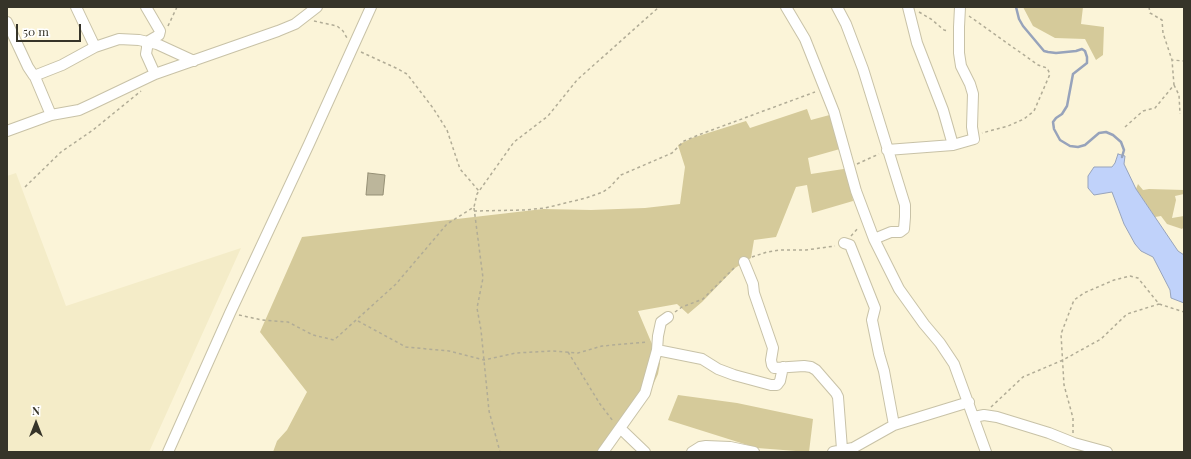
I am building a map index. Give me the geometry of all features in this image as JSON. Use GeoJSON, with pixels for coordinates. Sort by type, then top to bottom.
{"type":"FeatureCollection","features":[{"type":"Feature","properties":{"kind":"street"},"geometry":{"type":"LineString","coordinates":[[76,7],[95,47]]}},
{"type":"Feature","properties":{"kind":"street"},"geometry":{"type":"LineString","coordinates":[[146,7],[160,31],[159,35],[147,42]]}},
{"type":"Feature","properties":{"kind":"street"},"geometry":{"type":"LineString","coordinates":[[7,131],[51,115],[79,110],[155,74],[278,31],[295,24],[317,7]]}},
{"type":"Feature","properties":{"kind":"street"},"geometry":{"type":"LineString","coordinates":[[168,452],[230,313],[371,7]]}},
{"type":"Feature","properties":{"kind":"street"},"geometry":{"type":"LineString","coordinates":[[786,7],[805,39],[834,112],[856,192],[874,239],[899,289],[954,364],[969,402],[979,416],[986,452]]}},
{"type":"Feature","properties":{"kind":"street"},"geometry":{"type":"LineString","coordinates":[[837,7],[846,24],[863,69],[877,110],[887,150],[905,205],[906,217],[904,230],[900,232],[891,232],[874,239]]}},
{"type":"Feature","properties":{"kind":"street"},"geometry":{"type":"LineString","coordinates":[[908,8],[917,43],[943,110],[952,145]]}},
{"type":"Feature","properties":{"kind":"street"},"geometry":{"type":"LineString","coordinates":[[887,150],[952,145],[974,139],[975,136],[972,128],[973,94],[961,66],[959,53],[960,8]]}},
{"type":"Feature","properties":{"kind":"street"},"geometry":{"type":"LineString","coordinates":[[7,22],[10,35],[35,77],[51,115]]}},
{"type":"Feature","properties":{"kind":"street"},"geometry":{"type":"LineString","coordinates":[[35,77],[62,65],[95,47],[119,39],[157,44],[194,61]]}},
{"type":"Feature","properties":{"kind":"street"},"geometry":{"type":"LineString","coordinates":[[147,42],[146,54],[155,74]]}},
{"type":"Feature","properties":{"kind":"street"},"geometry":{"type":"LineString","coordinates":[[844,243],[850,245],[875,308],[872,320],[884,371],[894,425]]}},
{"type":"Feature","properties":{"kind":"street"},"geometry":{"type":"LineString","coordinates":[[744,262],[753,284],[754,294],[773,348],[771,360],[774,368],[811,367],[816,370],[836,393],[838,398],[838,451],[853,448],[894,425],[969,402]]}},
{"type":"Feature","properties":{"kind":"street"},"geometry":{"type":"LineString","coordinates":[[603,452],[621,429],[645,393],[658,346],[662,322],[668,316]]}},
{"type":"Feature","properties":{"kind":"street"},"geometry":{"type":"LineString","coordinates":[[658,346],[702,359],[718,369],[734,375],[771,385],[777,385],[780,381],[783,367]]}},
{"type":"Feature","properties":{"kind":"street"},"geometry":{"type":"LineString","coordinates":[[979,416],[997,417],[1049,433],[1074,443],[1107,452]]}},
{"type":"Feature","properties":{"kind":"street"},"geometry":{"type":"LineString","coordinates":[[621,429],[645,452]]}},
{"type":"Feature","properties":{"kind":"street"},"geometry":{"type":"LineString","coordinates":[[692,452],[700,447],[706,446],[730,447],[754,452]]}},
{"type":"Feature","properties":{"kind":"path"},"geometry":{"type":"LineString","coordinates":[[159,35],[169,25],[177,7]]}},
{"type":"Feature","properties":{"kind":"path"},"geometry":{"type":"LineString","coordinates":[[500,452],[489,411],[481,330],[477,308],[483,278],[474,211],[476,194],[514,142],[548,116],[577,80],[659,7]]}},
{"type":"Feature","properties":{"kind":"path"},"geometry":{"type":"LineString","coordinates":[[1149,7],[1150,13],[1162,20],[1163,33],[1172,60],[1174,85],[1178,95],[1180,114]]}},
{"type":"Feature","properties":{"kind":"path"},"geometry":{"type":"LineString","coordinates":[[908,8],[924,14],[944,30],[952,32],[959,31]]}},
{"type":"Feature","properties":{"kind":"path"},"geometry":{"type":"LineString","coordinates":[[960,8],[1038,65],[1047,68],[1050,74],[1034,111],[1024,119],[1008,126],[975,136]]}},
{"type":"Feature","properties":{"kind":"path"},"geometry":{"type":"LineString","coordinates":[[302,19],[337,26],[343,31],[352,48],[407,74],[434,108],[447,130],[460,169],[479,191]]}},
{"type":"Feature","properties":{"kind":"path"},"geometry":{"type":"LineString","coordinates":[[1172,60],[1184,60]]}},
{"type":"Feature","properties":{"kind":"path"},"geometry":{"type":"LineString","coordinates":[[1125,127],[1143,111],[1155,108],[1174,85]]}},
{"type":"Feature","properties":{"kind":"path"},"geometry":{"type":"LineString","coordinates":[[474,211],[545,208],[586,198],[607,189],[620,175],[672,153],[684,142],[690,139],[788,101],[825,89]]}},
{"type":"Feature","properties":{"kind":"path"},"geometry":{"type":"LineString","coordinates":[[24,187],[62,152],[141,91]]}},
{"type":"Feature","properties":{"kind":"path"},"geometry":{"type":"LineString","coordinates":[[850,167],[887,150]]}},
{"type":"Feature","properties":{"kind":"path"},"geometry":{"type":"LineString","coordinates":[[230,313],[262,320],[288,322],[313,335],[334,340],[396,284],[447,224],[474,208]]}},
{"type":"Feature","properties":{"kind":"path"},"geometry":{"type":"LineString","coordinates":[[668,316],[682,307],[703,299],[735,267],[767,252],[832,247],[844,243],[859,226],[864,214]]}},
{"type":"Feature","properties":{"kind":"path"},"geometry":{"type":"LineString","coordinates":[[1074,443],[1073,418],[1064,385],[1061,334],[1074,300],[1084,293],[1114,280],[1130,276],[1138,278],[1159,304],[1184,312]]}},
{"type":"Feature","properties":{"kind":"path"},"geometry":{"type":"LineString","coordinates":[[979,416],[1023,377],[1063,360],[1101,339],[1127,314],[1159,304]]}},
{"type":"Feature","properties":{"kind":"path"},"geometry":{"type":"LineString","coordinates":[[357,320],[406,347],[450,351],[484,360],[516,353],[552,351],[578,353],[602,346],[658,346]]}},
{"type":"Feature","properties":{"kind":"path"},"geometry":{"type":"LineString","coordinates":[[568,352],[600,404],[621,429]]}},
{"type":"Feature","properties":{"kind":"shaded area"},"geometry":{"type":"Polygon","coordinates":[[[1023,7],[1083,7],[1081,24],[1104,27],[1103,55],[1096,60],[1085,39],[1055,38],[1033,26],[1023,7]]]}},
{"type":"Feature","properties":{"kind":"shaded area"},"geometry":{"type":"Polygon","coordinates":[[[807,109],[811,120],[837,113],[847,147],[808,158],[811,174],[850,168],[853,201],[812,213],[807,185],[796,187],[776,237],[754,240],[751,258],[735,268],[702,302],[688,314],[677,304],[638,311],[660,363],[658,374],[648,396],[600,452],[273,452],[277,441],[287,430],[307,392],[260,332],[302,237],[543,209],[591,210],[645,208],[680,204],[685,167],[678,145],[692,138],[746,121],[750,128],[807,109]]]}},
{"type":"Feature","properties":{"kind":"shaded area"},"geometry":{"type":"Polygon","coordinates":[[[16,173],[66,306],[241,248],[149,452],[7,452],[7,176],[16,173]]]}},
{"type":"Feature","properties":{"kind":"shaded area"},"geometry":{"type":"Polygon","coordinates":[[[1138,184],[1143,190],[1184,190],[1184,194],[1175,196],[1176,200],[1172,218],[1184,216],[1184,227],[1182,229],[1167,224],[1161,216],[1155,217],[1136,189],[1138,184]]]}},
{"type":"Feature","properties":{"kind":"shaded area"},"geometry":{"type":"Polygon","coordinates":[[[678,395],[737,403],[813,419],[809,452],[757,448],[668,420],[678,395]]]}},
{"type":"Feature","properties":{"kind":"water"},"geometry":{"type":"Polygon","coordinates":[[[1118,154],[1125,156],[1124,164],[1136,189],[1178,251],[1184,255],[1184,303],[1171,298],[1170,290],[1153,257],[1141,251],[1135,244],[1124,224],[1112,192],[1094,195],[1088,188],[1088,176],[1094,167],[1112,167],[1118,154]]]}},
{"type":"Feature","properties":{"kind":"building"},"geometry":{"type":"Polygon","coordinates":[[[368,173],[385,175],[383,195],[366,195],[368,173]]]}},
{"type":"Feature","properties":{"kind":"waterway"},"geometry":{"type":"LineString","coordinates":[[1016,7],[1019,19],[1023,26],[1044,51],[1056,53],[1082,49],[1085,51],[1087,57],[1087,63],[1073,74],[1067,106],[1062,114],[1053,122],[1054,129],[1060,140],[1070,146],[1078,147],[1085,145],[1099,133],[1106,132],[1113,135],[1121,142],[1124,150],[1122,157]]}}]}
